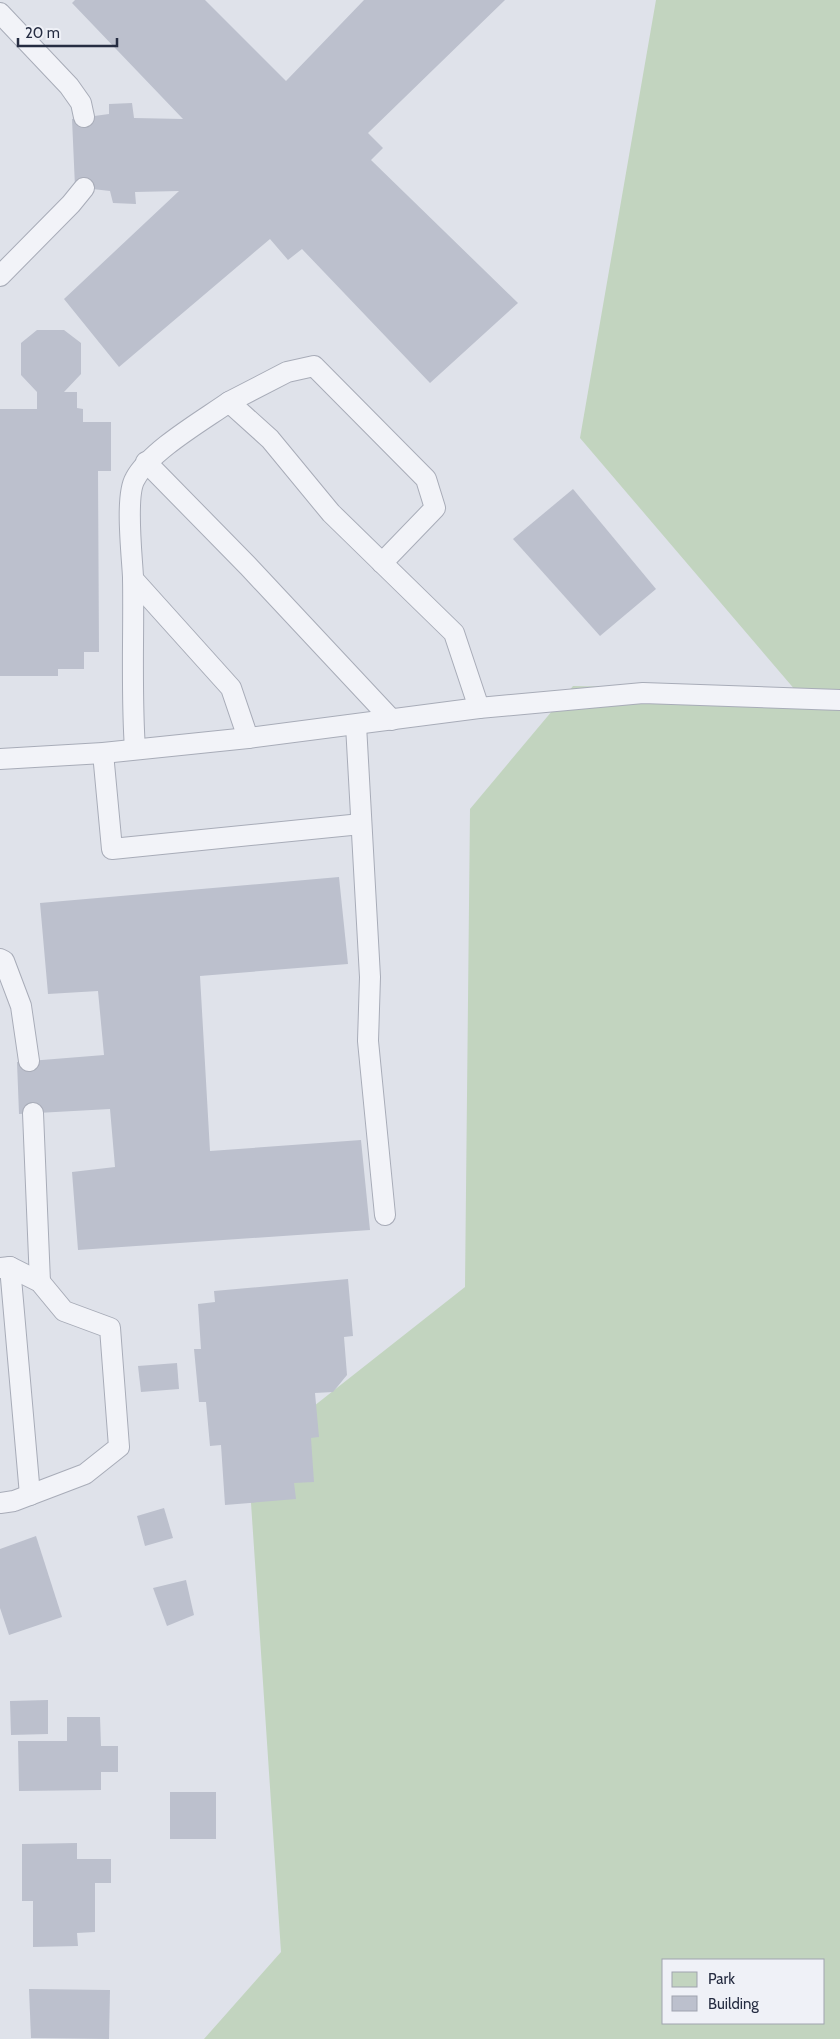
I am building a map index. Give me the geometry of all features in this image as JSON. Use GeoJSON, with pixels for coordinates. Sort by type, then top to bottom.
{"type":"FeatureCollection","features":[{"type":"Feature","properties":{"kind":"lane"},"geometry":{"type":"LineString","coordinates":[[0,13],[69,86],[82,103],[84,117]]}},
{"type":"Feature","properties":{"kind":"lane"},"geometry":{"type":"LineString","coordinates":[[0,276],[71,204],[84,188]]}},
{"type":"Feature","properties":{"kind":"lane"},"geometry":{"type":"LineString","coordinates":[[135,749],[132,713],[133,578],[130,514],[134,481],[146,462],[229,402],[287,372],[314,366],[426,480],[435,508],[382,563]]}},
{"type":"Feature","properties":{"kind":"lane"},"geometry":{"type":"LineString","coordinates":[[229,402],[270,439],[331,513],[454,633],[479,708]]}},
{"type":"Feature","properties":{"kind":"lane"},"geometry":{"type":"LineString","coordinates":[[146,462],[248,566],[392,720]]}},
{"type":"Feature","properties":{"kind":"lane"},"geometry":{"type":"LineString","coordinates":[[133,578],[230,688],[248,738]]}},
{"type":"Feature","properties":{"kind":"lane"},"geometry":{"type":"LineString","coordinates":[[0,759],[103,753],[248,738],[479,708],[643,693],[840,700]]}},
{"type":"Feature","properties":{"kind":"lane"},"geometry":{"type":"LineString","coordinates":[[356,725],[370,977],[368,1041],[385,1215]]}},
{"type":"Feature","properties":{"kind":"lane"},"geometry":{"type":"LineString","coordinates":[[103,753],[112,849],[361,824]]}},
{"type":"Feature","properties":{"kind":"lane"},"geometry":{"type":"LineString","coordinates":[[0,959],[4,961],[21,1006],[28,1061]]}},
{"type":"Feature","properties":{"kind":"lane"},"geometry":{"type":"LineString","coordinates":[[32,1113],[40,1282]]}},
{"type":"Feature","properties":{"kind":"lane"},"geometry":{"type":"LineString","coordinates":[[0,1503],[30,1494],[85,1474],[119,1447],[110,1328],[64,1311],[40,1282],[5,1267],[30,1494]]}},
{"type":"Feature","properties":{"kind":"green space"},"geometry":{"type":"Polygon","coordinates":[[[656,0],[840,0],[840,2039],[204,2039],[281,1952],[248,1458],[465,1287],[470,809],[573,686],[796,691],[580,438],[656,0]]]}},
{"type":"Feature","properties":{"kind":"building"},"geometry":{"type":"Polygon","coordinates":[[[75,0],[205,0],[286,81],[364,0],[505,0],[368,133],[383,148],[371,160],[518,303],[430,383],[302,249],[288,260],[270,239],[119,367],[64,299],[179,191],[135,192],[136,204],[113,203],[110,191],[75,187],[72,119],[109,114],[109,104],[132,103],[134,118],[183,119],[72,3],[75,0]]]}},
{"type":"Feature","properties":{"kind":"building"},"geometry":{"type":"Polygon","coordinates":[[[37,330],[64,330],[81,343],[81,374],[64,392],[77,392],[77,408],[83,409],[83,422],[111,422],[111,471],[98,471],[99,652],[84,652],[84,669],[58,669],[58,676],[0,676],[0,409],[37,409],[37,392],[21,375],[21,343],[37,330]]]}},
{"type":"Feature","properties":{"kind":"building"},"geometry":{"type":"Polygon","coordinates":[[[573,489],[656,589],[600,636],[513,539],[573,489]]]}},
{"type":"Feature","properties":{"kind":"building"},"geometry":{"type":"Polygon","coordinates":[[[339,877],[348,964],[200,976],[210,1151],[361,1140],[370,1230],[78,1250],[72,1172],[115,1167],[110,1109],[19,1114],[17,1062],[104,1055],[98,991],[48,994],[40,903],[339,877]]]}},
{"type":"Feature","properties":{"kind":"building"},"geometry":{"type":"Polygon","coordinates":[[[348,1279],[353,1336],[344,1337],[347,1375],[333,1392],[315,1393],[319,1437],[311,1438],[314,1482],[294,1483],[296,1499],[225,1505],[221,1445],[210,1446],[206,1402],[199,1402],[194,1349],[201,1349],[198,1304],[215,1302],[214,1291],[348,1279]]]}},
{"type":"Feature","properties":{"kind":"building"},"geometry":{"type":"Polygon","coordinates":[[[177,1363],[179,1389],[141,1392],[138,1366],[177,1363]]]}},
{"type":"Feature","properties":{"kind":"building"},"geometry":{"type":"Polygon","coordinates":[[[164,1508],[173,1538],[145,1546],[137,1516],[164,1508]]]}},
{"type":"Feature","properties":{"kind":"building"},"geometry":{"type":"Polygon","coordinates":[[[36,1536],[62,1617],[9,1635],[0,1608],[0,1549],[36,1536]]]}},
{"type":"Feature","properties":{"kind":"building"},"geometry":{"type":"Polygon","coordinates":[[[186,1580],[194,1615],[167,1626],[153,1588],[186,1580]]]}},
{"type":"Feature","properties":{"kind":"building"},"geometry":{"type":"Polygon","coordinates":[[[48,1700],[48,1734],[11,1735],[10,1701],[48,1700]]]}},
{"type":"Feature","properties":{"kind":"building"},"geometry":{"type":"Polygon","coordinates":[[[67,1717],[100,1717],[101,1746],[118,1746],[118,1772],[101,1772],[101,1790],[19,1791],[18,1741],[67,1741],[67,1717]]]}},
{"type":"Feature","properties":{"kind":"building"},"geometry":{"type":"Polygon","coordinates":[[[170,1792],[216,1792],[216,1839],[170,1839],[170,1792]]]}},
{"type":"Feature","properties":{"kind":"building"},"geometry":{"type":"Polygon","coordinates":[[[77,1843],[77,1859],[111,1859],[111,1883],[95,1883],[95,1932],[77,1933],[78,1946],[33,1947],[33,1901],[22,1901],[22,1844],[77,1843]]]}},
{"type":"Feature","properties":{"kind":"building"},"geometry":{"type":"Polygon","coordinates":[[[29,1989],[110,1990],[109,2039],[31,2038],[29,1989]]]}}]}
